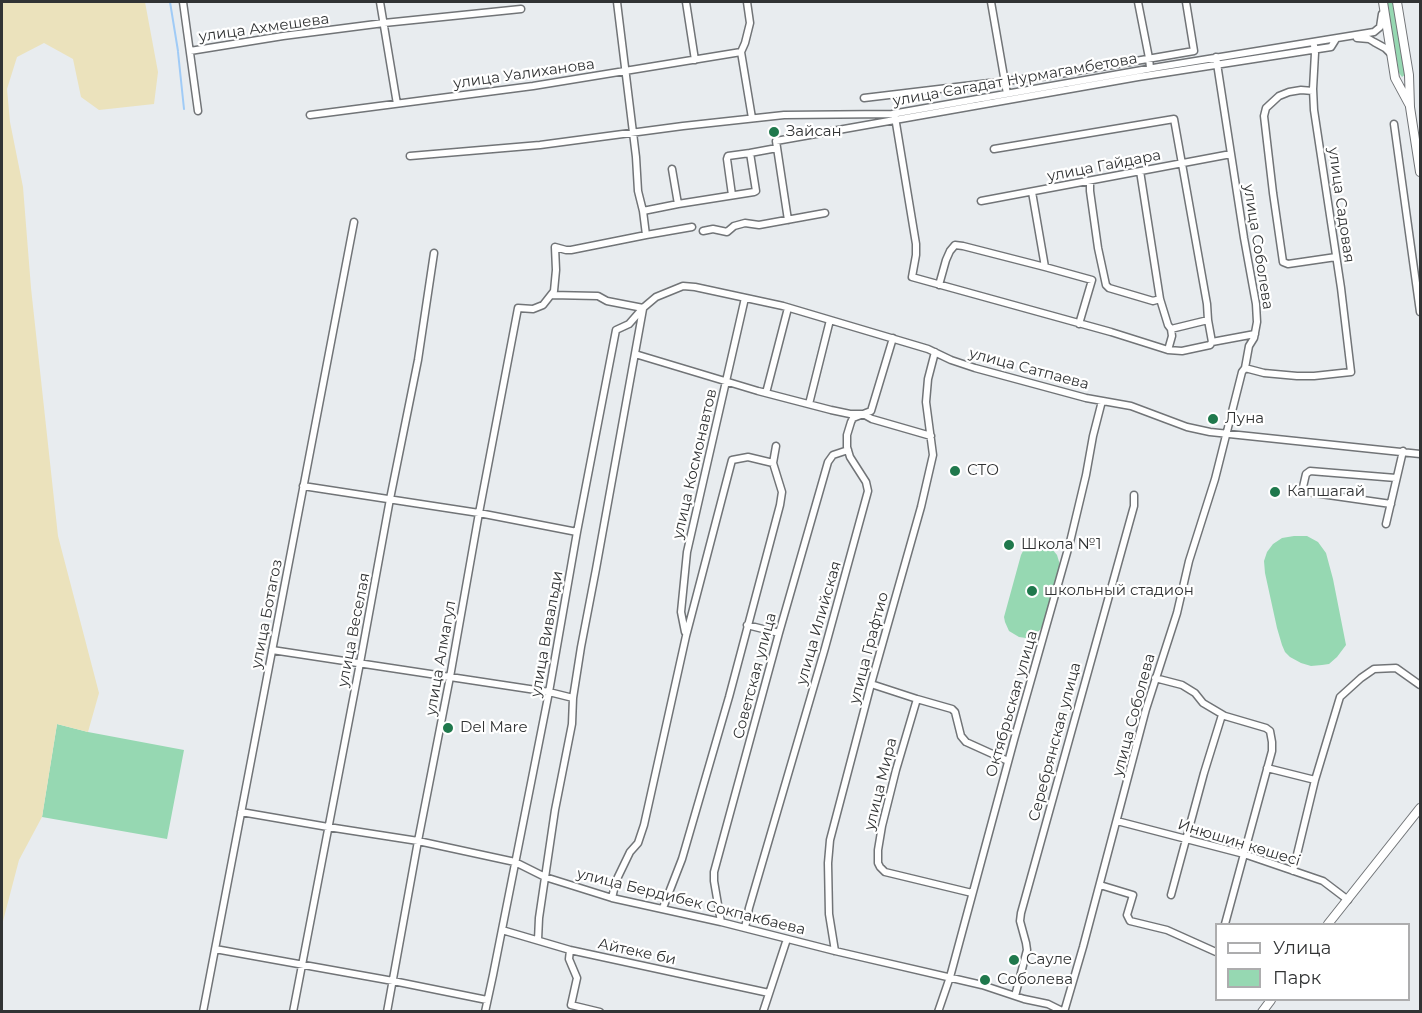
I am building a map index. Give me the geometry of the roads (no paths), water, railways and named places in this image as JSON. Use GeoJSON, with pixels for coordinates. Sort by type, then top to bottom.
{"type":"FeatureCollection","features":[{"type":"Feature","properties":{"kind":"main road"},"geometry":{"type":"LineString","coordinates":[[1383,2],[1395,78],[1410,106]]}},
{"type":"Feature","properties":{"kind":"main road"},"geometry":{"type":"LineString","coordinates":[[1397,2],[1409,75],[1410,106],[1420,172]]}},
{"type":"Feature","properties":{"kind":"main road"},"geometry":{"type":"LineString","coordinates":[[1330,923],[1420,808]]}},
{"type":"Feature","properties":{"kind":"street"},"geometry":{"type":"LineString","coordinates":[[183,2],[198,111]]}},
{"type":"Feature","properties":{"kind":"street"},"geometry":{"type":"LineString","coordinates":[[380,2],[397,104]]}},
{"type":"Feature","properties":{"kind":"street"},"geometry":{"type":"LineString","coordinates":[[617,2],[638,191],[646,235]]}},
{"type":"Feature","properties":{"kind":"street"},"geometry":{"type":"LineString","coordinates":[[686,2],[695,60]]}},
{"type":"Feature","properties":{"kind":"street"},"geometry":{"type":"LineString","coordinates":[[747,2],[750,23],[741,52],[752,118]]}},
{"type":"Feature","properties":{"kind":"street"},"geometry":{"type":"LineString","coordinates":[[991,2],[1007,94]]}},
{"type":"Feature","properties":{"kind":"street"},"geometry":{"type":"LineString","coordinates":[[1138,2],[1150,68]]}},
{"type":"Feature","properties":{"kind":"street"},"geometry":{"type":"LineString","coordinates":[[864,98],[1048,75],[1194,51],[1185,2]]}},
{"type":"Feature","properties":{"kind":"street","name":"улица Сагадат Нурмагамбетова"},"geometry":{"type":"LineString","coordinates":[[410,156],[540,145],[752,118],[806,114],[895,117],[1150,68],[1217,61],[1374,32],[1380,27],[1383,2]]}},
{"type":"Feature","properties":{"kind":"street","name":"улица Ахмешева"},"geometry":{"type":"LineString","coordinates":[[190,51],[384,23],[521,9]]}},
{"type":"Feature","properties":{"kind":"street","name":"улица Сагадат Нурмагамбетова"},"geometry":{"type":"LineString","coordinates":[[1351,37],[1369,39],[1391,54]]}},
{"type":"Feature","properties":{"kind":"street"},"geometry":{"type":"LineString","coordinates":[[788,219],[776,141],[895,117],[1138,77],[1217,61],[1315,50],[1331,47],[1336,39]]}},
{"type":"Feature","properties":{"kind":"street","name":"улица Садовая"},"geometry":{"type":"LineString","coordinates":[[1243,370],[1298,376],[1352,372],[1314,110],[1315,50],[1313,42]]}},
{"type":"Feature","properties":{"kind":"street","name":"улица Уалиханова"},"geometry":{"type":"LineString","coordinates":[[310,115],[533,86],[741,52]]}},
{"type":"Feature","properties":{"kind":"street","name":"улица Соболева"},"geometry":{"type":"LineString","coordinates":[[1064,1011],[1155,678],[1177,613],[1189,561],[1215,479],[1257,322],[1217,61]]}},
{"type":"Feature","properties":{"kind":"street"},"geometry":{"type":"LineString","coordinates":[[1395,78],[1399,81],[1404,80],[1409,75]]}},
{"type":"Feature","properties":{"kind":"street"},"geometry":{"type":"LineString","coordinates":[[1313,91],[1301,90],[1279,96],[1266,108],[1264,116],[1282,262],[1288,264],[1336,257]]}},
{"type":"Feature","properties":{"kind":"street"},"geometry":{"type":"LineString","coordinates":[[895,117],[916,244],[912,277],[1168,350],[1182,351],[1209,345],[1212,342],[1255,334]]}},
{"type":"Feature","properties":{"kind":"street"},"geometry":{"type":"LineString","coordinates":[[994,149],[1174,119],[1212,342]]}},
{"type":"Feature","properties":{"kind":"street"},"geometry":{"type":"LineString","coordinates":[[1394,124],[1420,312]]}},
{"type":"Feature","properties":{"kind":"street"},"geometry":{"type":"LineString","coordinates":[[732,195],[728,156],[777,148]]}},
{"type":"Feature","properties":{"kind":"street"},"geometry":{"type":"LineString","coordinates":[[643,211],[754,192],[756,190],[750,153]]}},
{"type":"Feature","properties":{"kind":"street","name":"улица Гайдара"},"geometry":{"type":"LineString","coordinates":[[981,201],[1231,154]]}},
{"type":"Feature","properties":{"kind":"street"},"geometry":{"type":"LineString","coordinates":[[672,169],[678,204]]}},
{"type":"Feature","properties":{"kind":"street"},"geometry":{"type":"LineString","coordinates":[[1140,171],[1160,299],[1166,321],[1172,329],[1168,350]]}},
{"type":"Feature","properties":{"kind":"street"},"geometry":{"type":"LineString","coordinates":[[1090,182],[1098,248],[1106,285],[1109,288],[1153,301],[1160,299]]}},
{"type":"Feature","properties":{"kind":"street"},"geometry":{"type":"LineString","coordinates":[[1032,192],[1045,267]]}},
{"type":"Feature","properties":{"kind":"street"},"geometry":{"type":"LineString","coordinates":[[703,231],[727,232],[734,226],[744,223],[759,225],[825,213]]}},
{"type":"Feature","properties":{"kind":"street","name":"улица Ботагоз"},"geometry":{"type":"LineString","coordinates":[[203,1011],[354,222]]}},
{"type":"Feature","properties":{"kind":"street"},"geometry":{"type":"LineString","coordinates":[[551,295],[554,291],[556,270],[555,247],[571,250],[692,227]]}},
{"type":"Feature","properties":{"kind":"street"},"geometry":{"type":"LineString","coordinates":[[939,285],[946,260],[955,245],[1092,280],[1079,324]]}},
{"type":"Feature","properties":{"kind":"street","name":"улица Веселая"},"geometry":{"type":"LineString","coordinates":[[293,1011],[418,360],[434,253]]}},
{"type":"Feature","properties":{"kind":"street","name":"улица Сатпаева"},"geometry":{"type":"LineString","coordinates":[[643,308],[656,297],[683,286],[695,287],[788,308],[892,338],[975,368],[1086,398],[1131,406],[1187,426],[1226,434],[1420,454]]}},
{"type":"Feature","properties":{"kind":"street"},"geometry":{"type":"LineString","coordinates":[[538,940],[539,918],[555,810],[572,724],[573,698],[581,647],[643,308],[607,301],[598,296],[551,295]]}},
{"type":"Feature","properties":{"kind":"street","name":"улица Алмагул"},"geometry":{"type":"LineString","coordinates":[[387,1011],[518,308],[533,309],[543,305],[551,295]]}},
{"type":"Feature","properties":{"kind":"street","name":"улица Космонавтов"},"geometry":{"type":"LineString","coordinates":[[686,636],[681,612],[686,558],[745,298]]}},
{"type":"Feature","properties":{"kind":"street","name":"улица Вивальди"},"geometry":{"type":"LineString","coordinates":[[485,1011],[549,692],[616,330],[629,324],[643,308]]}},
{"type":"Feature","properties":{"kind":"street"},"geometry":{"type":"LineString","coordinates":[[766,393],[788,308]]}},
{"type":"Feature","properties":{"kind":"street"},"geometry":{"type":"LineString","coordinates":[[809,404],[830,320]]}},
{"type":"Feature","properties":{"kind":"street"},"geometry":{"type":"LineString","coordinates":[[1172,329],[1208,320]]}},
{"type":"Feature","properties":{"kind":"street"},"geometry":{"type":"LineString","coordinates":[[848,450],[847,435],[850,423],[853,418],[871,411],[892,338]]}},
{"type":"Feature","properties":{"kind":"street","name":"улица Графтио"},"geometry":{"type":"LineString","coordinates":[[835,951],[829,914],[830,840],[921,507],[933,455],[926,402],[927,379],[935,352]]}},
{"type":"Feature","properties":{"kind":"street"},"geometry":{"type":"LineString","coordinates":[[635,354],[766,393],[850,414],[863,414],[872,419],[931,436]]}},
{"type":"Feature","properties":{"kind":"street","name":"Октябрьская улица"},"geometry":{"type":"LineString","coordinates":[[938,1011],[950,977],[1070,542],[1102,401]]}},
{"type":"Feature","properties":{"kind":"street"},"geometry":{"type":"LineString","coordinates":[[663,908],[682,859],[729,697],[780,505],[782,492],[773,463],[776,446]]}},
{"type":"Feature","properties":{"kind":"street","name":"Советская улица"},"geometry":{"type":"LineString","coordinates":[[721,922],[714,872],[778,633],[828,462],[833,455],[848,450]]}},
{"type":"Feature","properties":{"kind":"street","name":"улица Илийская"},"geometry":{"type":"LineString","coordinates":[[745,928],[868,491],[866,482],[848,450]]}},
{"type":"Feature","properties":{"kind":"street"},"geometry":{"type":"LineString","coordinates":[[1386,524],[1403,451]]}},
{"type":"Feature","properties":{"kind":"street","name":"улица Космонавтов"},"geometry":{"type":"LineString","coordinates":[[612,898],[616,881],[630,852],[638,843],[644,825],[686,636],[732,460],[748,457],[773,463]]}},
{"type":"Feature","properties":{"kind":"street"},"geometry":{"type":"LineString","coordinates":[[1391,504],[1307,492],[1303,487],[1306,474],[1310,471],[1396,478]]}},
{"type":"Feature","properties":{"kind":"street"},"geometry":{"type":"LineString","coordinates":[[303,486],[479,513],[578,532]]}},
{"type":"Feature","properties":{"kind":"street","name":"Серебрянская улица"},"geometry":{"type":"LineString","coordinates":[[1015,996],[1027,950],[1020,921],[1021,912],[1134,506],[1134,495]]}},
{"type":"Feature","properties":{"kind":"street"},"geometry":{"type":"LineString","coordinates":[[747,625],[778,633]]}},
{"type":"Feature","properties":{"kind":"street"},"geometry":{"type":"LineString","coordinates":[[272,650],[549,692],[573,698]]}},
{"type":"Feature","properties":{"kind":"street"},"geometry":{"type":"LineString","coordinates":[[1293,871],[1315,780],[1340,697],[1374,669],[1396,668],[1420,685]]}},
{"type":"Feature","properties":{"kind":"street"},"geometry":{"type":"LineString","coordinates":[[1155,678],[1182,685],[1196,693],[1203,703],[1222,715],[1270,731],[1272,751],[1225,923]]}},
{"type":"Feature","properties":{"kind":"street"},"geometry":{"type":"LineString","coordinates":[[871,684],[951,709],[955,712],[966,742],[1008,761]]}},
{"type":"Feature","properties":{"kind":"street","name":"улица Мира"},"geometry":{"type":"LineString","coordinates":[[917,699],[882,826],[878,863],[885,872],[972,893]]}},
{"type":"Feature","properties":{"kind":"street"},"geometry":{"type":"LineString","coordinates":[[1171,895],[1222,715]]}},
{"type":"Feature","properties":{"kind":"street"},"geometry":{"type":"LineString","coordinates":[[1267,768],[1315,780]]}},
{"type":"Feature","properties":{"kind":"street","name":"улица Бердибек Сокпакбаева"},"geometry":{"type":"LineString","coordinates":[[241,812],[418,841],[515,862],[545,877],[612,898],[663,908],[950,977],[982,985],[1047,1008],[1064,1011]]}},
{"type":"Feature","properties":{"kind":"street","name":"Инюшин көшесі"},"geometry":{"type":"LineString","coordinates":[[1117,821],[1244,854],[1323,881],[1348,900]]}},
{"type":"Feature","properties":{"kind":"street"},"geometry":{"type":"LineString","coordinates":[[1100,885],[1133,895],[1127,915],[1130,921],[1167,930],[1215,952]]}},
{"type":"Feature","properties":{"kind":"street","name":"Айтеке би"},"geometry":{"type":"LineString","coordinates":[[502,930],[570,950],[769,993]]}},
{"type":"Feature","properties":{"kind":"street"},"geometry":{"type":"LineString","coordinates":[[763,1011],[787,939]]}},
{"type":"Feature","properties":{"kind":"street"},"geometry":{"type":"LineString","coordinates":[[215,949],[487,1000]]}},
{"type":"Feature","properties":{"kind":"street"},"geometry":{"type":"LineString","coordinates":[[570,950],[569,959],[577,978],[572,1005],[600,1011]]}},
{"type":"Feature","properties":{"kind":"waterway"},"geometry":{"type":"LineString","coordinates":[[170,2],[178,51]]}},
{"type":"Feature","properties":{"kind":"waterway"},"geometry":{"type":"LineString","coordinates":[[178,52],[184,109]]}},
{"type":"Feature","properties":{"kind":"place","name":"Зайсан"},"geometry":{"type":"Point","coordinates":[774,132]}},
{"type":"Feature","properties":{"kind":"place","name":"Луна"},"geometry":{"type":"Point","coordinates":[1213,419]}},
{"type":"Feature","properties":{"kind":"place","name":"СТО"},"geometry":{"type":"Point","coordinates":[955,471]}},
{"type":"Feature","properties":{"kind":"place","name":"Капшагай"},"geometry":{"type":"Point","coordinates":[1275,492]}},
{"type":"Feature","properties":{"kind":"place","name":"Школа №1"},"geometry":{"type":"Point","coordinates":[1009,545]}},
{"type":"Feature","properties":{"kind":"place","name":"школьный стадион"},"geometry":{"type":"Point","coordinates":[1032,591]}},
{"type":"Feature","properties":{"kind":"place","name":"Del Mare"},"geometry":{"type":"Point","coordinates":[448,728]}},
{"type":"Feature","properties":{"kind":"place","name":"Сауле"},"geometry":{"type":"Point","coordinates":[1014,960]}},
{"type":"Feature","properties":{"kind":"place","name":"Соболева"},"geometry":{"type":"Point","coordinates":[985,980]}}]}
